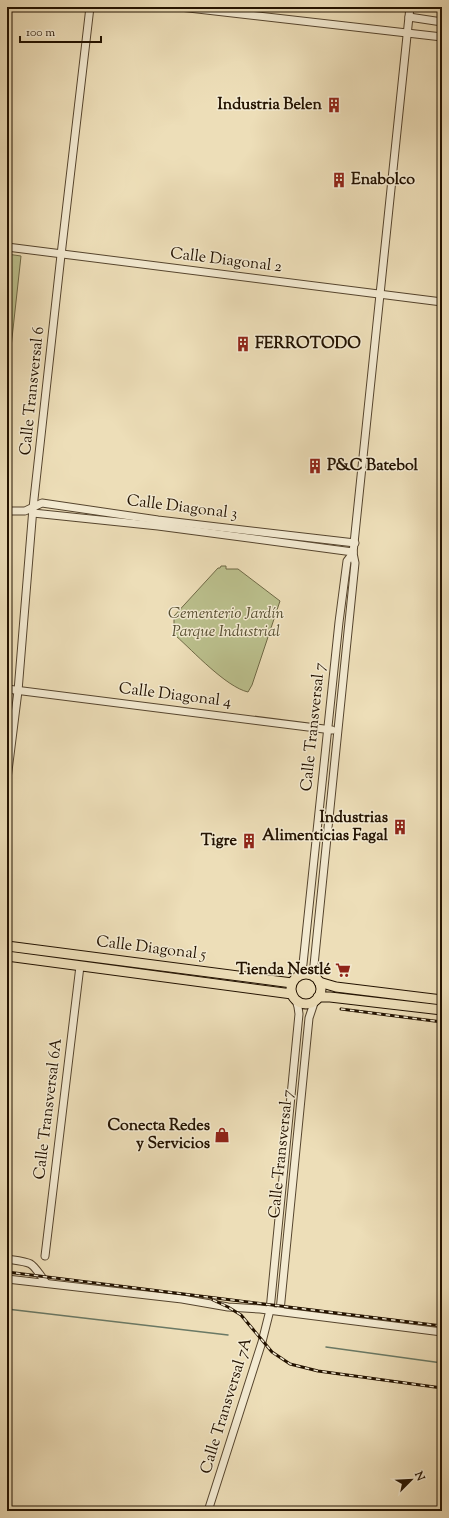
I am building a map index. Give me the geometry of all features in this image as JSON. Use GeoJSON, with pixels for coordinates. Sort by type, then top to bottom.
{"type":"FeatureCollection","features":[{"type":"Feature","properties":{"kind":"main road","name":"Calle Diagonal 5"},"geometry":{"type":"LineString","coordinates":[[7,946],[295,979]]}},
{"type":"Feature","properties":{"kind":"main road","name":"Calle Diagonal 5"},"geometry":{"type":"LineString","coordinates":[[7,956],[294,997]]}},
{"type":"Feature","properties":{"kind":"main road"},"geometry":{"type":"LineString","coordinates":[[122,972],[124,960]]}},
{"type":"Feature","properties":{"kind":"main road"},"geometry":{"type":"LineString","coordinates":[[442,1000],[336,987],[305,974],[295,979],[294,997],[303,1004],[317,999],[330,997],[442,1008]]}},
{"type":"Feature","properties":{"kind":"main road"},"geometry":{"type":"LineString","coordinates":[[316,979],[321,990],[317,999]]}},
{"type":"Feature","properties":{"kind":"street","name":"Calle Transversal 6"},"geometry":{"type":"LineString","coordinates":[[7,779],[18,691],[33,511],[90,7]]}},
{"type":"Feature","properties":{"kind":"street"},"geometry":{"type":"LineString","coordinates":[[180,7],[442,37]]}},
{"type":"Feature","properties":{"kind":"street","name":"Calle Transversal 7"},"geometry":{"type":"LineString","coordinates":[[316,979],[321,895],[355,563],[353,553],[381,294],[406,33],[410,7]]}},
{"type":"Feature","properties":{"kind":"street"},"geometry":{"type":"LineString","coordinates":[[409,17],[442,22]]}},
{"type":"Feature","properties":{"kind":"street","name":"Calle Diagonal 2"},"geometry":{"type":"LineString","coordinates":[[7,247],[442,302]]}},
{"type":"Feature","properties":{"kind":"street","name":"Calle Diagonal 3"},"geometry":{"type":"LineString","coordinates":[[7,511],[33,511],[42,503],[158,520],[355,543]]}},
{"type":"Feature","properties":{"kind":"street"},"geometry":{"type":"LineString","coordinates":[[33,511],[158,526],[353,553]]}},
{"type":"Feature","properties":{"kind":"street","name":"Calle Transversal 7"},"geometry":{"type":"LineString","coordinates":[[295,979],[303,964],[338,622],[347,561],[353,553]]}},
{"type":"Feature","properties":{"kind":"street","name":"Calle Diagonal 4"},"geometry":{"type":"LineString","coordinates":[[7,689],[328,730],[339,730]]}},
{"type":"Feature","properties":{"kind":"street"},"geometry":{"type":"LineString","coordinates":[[311,894],[321,895]]}},
{"type":"Feature","properties":{"kind":"street","name":"Calle Transversal 6A"},"geometry":{"type":"LineString","coordinates":[[45,1256],[80,966]]}},
{"type":"Feature","properties":{"kind":"street","name":"Calle Transversal 7"},"geometry":{"type":"LineString","coordinates":[[270,1310],[299,1014],[298,1006],[294,997]]}},
{"type":"Feature","properties":{"kind":"street","name":"Calle Transversal 7"},"geometry":{"type":"LineString","coordinates":[[280,1311],[309,1018],[317,999]]}},
{"type":"Feature","properties":{"kind":"street"},"geometry":{"type":"LineString","coordinates":[[293,1078],[304,1079]]}},
{"type":"Feature","properties":{"kind":"street"},"geometry":{"type":"LineString","coordinates":[[282,1179],[293,1181]]}},
{"type":"Feature","properties":{"kind":"street"},"geometry":{"type":"LineString","coordinates":[[7,1259],[30,1262],[35,1266],[46,1284]]}},
{"type":"Feature","properties":{"kind":"street"},"geometry":{"type":"LineString","coordinates":[[275,1262],[285,1262]]}},
{"type":"Feature","properties":{"kind":"street"},"geometry":{"type":"LineString","coordinates":[[7,1279],[182,1299],[228,1307],[280,1311],[442,1332]]}},
{"type":"Feature","properties":{"kind":"street","name":"Calle Transversal 7A"},"geometry":{"type":"LineString","coordinates":[[208,1511],[262,1342],[270,1310]]}},
{"type":"Feature","properties":{"kind":"green space"},"geometry":{"type":"Polygon","coordinates":[[[7,254],[21,256],[8,375],[7,375],[7,254]]]}},
{"type":"Feature","properties":{"kind":"green space","name":"Cementerio Jardín Parque Industrial"},"geometry":{"type":"Polygon","coordinates":[[[221,566],[226,566],[226,569],[238,569],[280,601],[252,685],[248,692],[239,689],[210,668],[176,636],[174,630],[174,616],[221,566]]]}},
{"type":"Feature","properties":{"kind":"waterway"},"geometry":{"type":"LineString","coordinates":[[7,1309],[228,1335]]}},
{"type":"Feature","properties":{"kind":"waterway"},"geometry":{"type":"LineString","coordinates":[[326,1347],[442,1363]]}},
{"type":"Feature","properties":{"kind":"railway"},"geometry":{"type":"LineString","coordinates":[[341,1009],[442,1022]]}},
{"type":"Feature","properties":{"kind":"railway"},"geometry":{"type":"LineString","coordinates":[[7,1272],[442,1326]]}},
{"type":"Feature","properties":{"kind":"railway"},"geometry":{"type":"LineString","coordinates":[[213,1300],[241,1315],[272,1352],[290,1364],[318,1371],[442,1388]]}},
{"type":"Feature","properties":{"kind":"place","name":"Industria Belen"},"geometry":{"type":"Point","coordinates":[334,105]}},
{"type":"Feature","properties":{"kind":"place","name":"Enabolco"},"geometry":{"type":"Point","coordinates":[339,180]}},
{"type":"Feature","properties":{"kind":"place","name":"FERROTODO"},"geometry":{"type":"Point","coordinates":[243,344]}},
{"type":"Feature","properties":{"kind":"place","name":"P&C Batebol"},"geometry":{"type":"Point","coordinates":[315,466]}},
{"type":"Feature","properties":{"kind":"place","name":"Industrias Alimenticias Fagal"},"geometry":{"type":"Point","coordinates":[400,827]}},
{"type":"Feature","properties":{"kind":"place","name":"Tigre"},"geometry":{"type":"Point","coordinates":[249,841]}},
{"type":"Feature","properties":{"kind":"place","name":"Tienda Nestlé"},"geometry":{"type":"Point","coordinates":[343,970]}},
{"type":"Feature","properties":{"kind":"place","name":"Conecta Redes y Servicios"},"geometry":{"type":"Point","coordinates":[222,1135]}}]}
